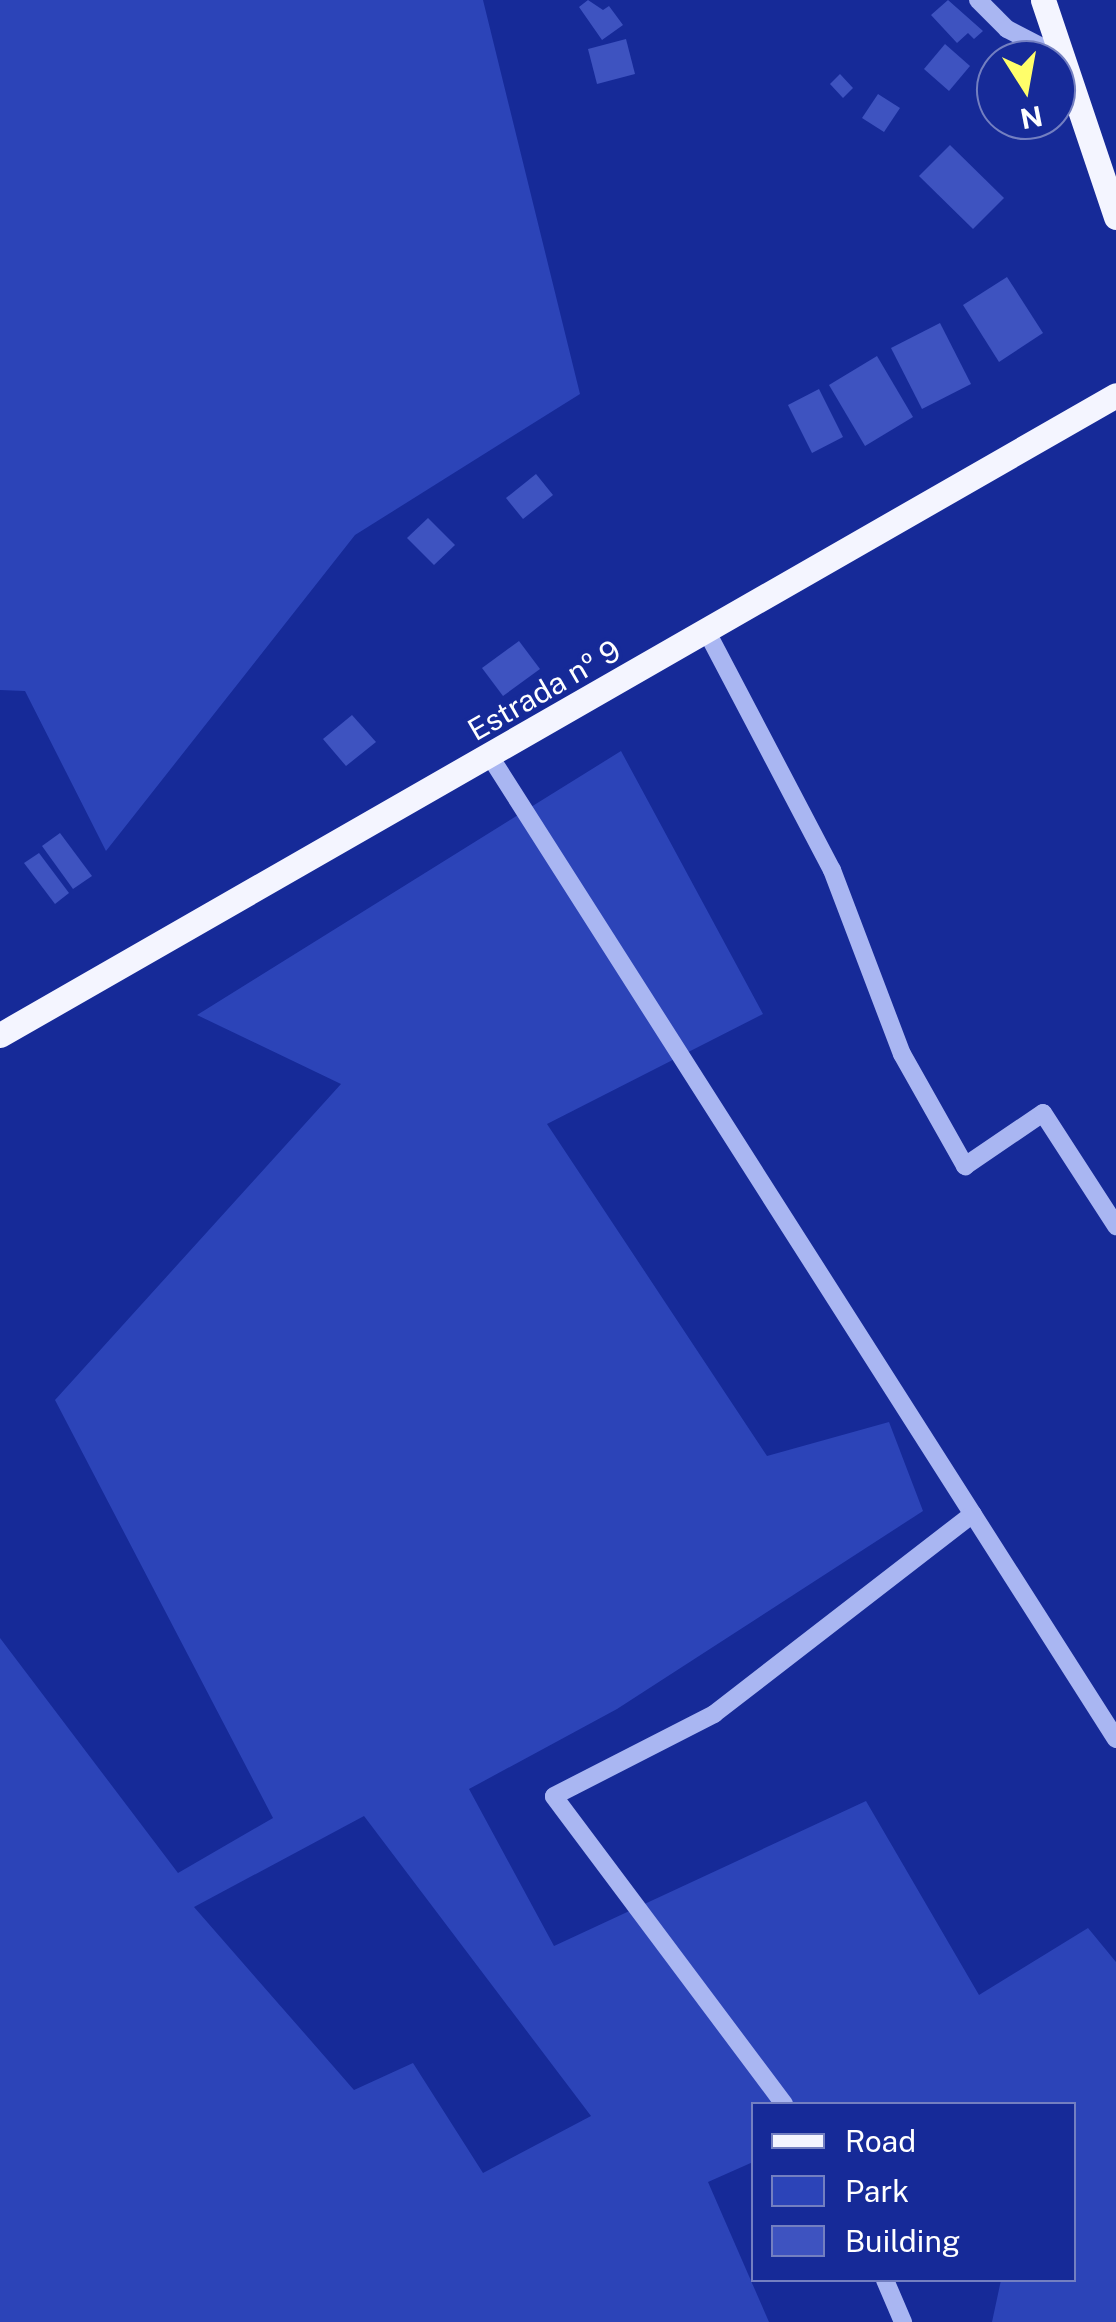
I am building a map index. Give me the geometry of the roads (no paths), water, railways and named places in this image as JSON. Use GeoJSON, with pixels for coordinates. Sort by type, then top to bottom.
{"type":"FeatureCollection","features":[{"type":"Feature","properties":{"kind":"main road"},"geometry":{"type":"LineString","coordinates":[[1044,0],[1056,40]]}},
{"type":"Feature","properties":{"kind":"main road"},"geometry":{"type":"LineString","coordinates":[[1076,101],[1116,217]]}},
{"type":"Feature","properties":{"kind":"main road","name":"Estrada nº 9"},"geometry":{"type":"LineString","coordinates":[[0,1035],[708,634],[1116,395]]}},
{"type":"Feature","properties":{"kind":"street"},"geometry":{"type":"LineString","coordinates":[[978,0],[1008,30],[1028,40]]}},
{"type":"Feature","properties":{"kind":"street"},"geometry":{"type":"LineString","coordinates":[[708,634],[832,870],[902,1054],[966,1166],[1043,1113],[1116,1226]]}},
{"type":"Feature","properties":{"kind":"street"},"geometry":{"type":"LineString","coordinates":[[491,758],[1116,1740]]}},
{"type":"Feature","properties":{"kind":"street"},"geometry":{"type":"LineString","coordinates":[[783,2102],[554,1796],[714,1714],[973,1514]]}},
{"type":"Feature","properties":{"kind":"street"},"geometry":{"type":"LineString","coordinates":[[886,2282],[903,2322]]}}]}
